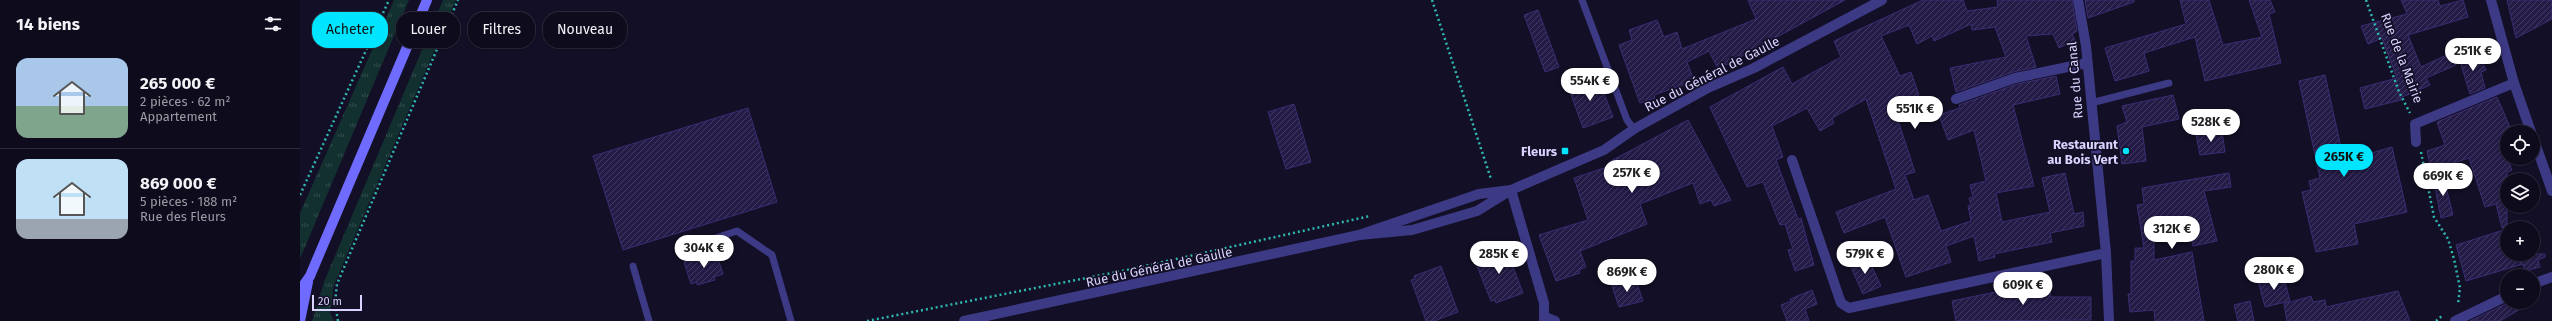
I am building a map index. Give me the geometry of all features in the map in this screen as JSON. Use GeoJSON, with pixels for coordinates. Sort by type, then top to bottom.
{"type":"FeatureCollection","features":[{"type":"Feature","properties":{"kind":"main road"},"geometry":{"type":"LineString","coordinates":[[300,321],[310,276],[427,0]]}},
{"type":"Feature","properties":{"kind":"main road"},"geometry":{"type":"LineString","coordinates":[[300,290],[310,276]]}},
{"type":"Feature","properties":{"kind":"street","name":"Rue du Général de Gaulle"},"geometry":{"type":"LineString","coordinates":[[964,321],[1359,236],[1412,230],[1463,216],[1493,203],[1511,190],[1604,150],[1634,129],[1724,80],[1754,68],[1882,0]]}},
{"type":"Feature","properties":{"kind":"street","name":"Rue du Canal"},"geometry":{"type":"LineString","coordinates":[[2078,0],[2087,63],[2106,253],[2109,321]]}},
{"type":"Feature","properties":{"kind":"street"},"geometry":{"type":"LineString","coordinates":[[2491,0],[2514,83],[2529,125]]}},
{"type":"Feature","properties":{"kind":"street"},"geometry":{"type":"LineString","coordinates":[[1956,99],[2015,78],[2087,63]]}},
{"type":"Feature","properties":{"kind":"street"},"geometry":{"type":"LineString","coordinates":[[2416,142],[2415,124],[2514,83]]}},
{"type":"Feature","properties":{"kind":"street"},"geometry":{"type":"LineString","coordinates":[[2540,157],[2552,191]]}},
{"type":"Feature","properties":{"kind":"street"},"geometry":{"type":"LineString","coordinates":[[1792,160],[1842,303],[1849,308],[2106,253]]}},
{"type":"Feature","properties":{"kind":"street","name":"Rue du Général de Gaulle"},"geometry":{"type":"LineString","coordinates":[[1359,236],[1478,194],[1511,190]]}},
{"type":"Feature","properties":{"kind":"street"},"geometry":{"type":"LineString","coordinates":[[1511,190],[1544,303],[1544,319],[1555,321]]}},
{"type":"Feature","properties":{"kind":"street"},"geometry":{"type":"LineString","coordinates":[[2540,282],[2552,278]]}},
{"type":"Feature","properties":{"kind":"street"},"geometry":{"type":"LineString","coordinates":[[2455,321],[2500,299]]}},
{"type":"Feature","properties":{"kind":"lane"},"geometry":{"type":"LineString","coordinates":[[1582,0],[1627,120],[1634,129]]}},
{"type":"Feature","properties":{"kind":"lane"},"geometry":{"type":"LineString","coordinates":[[2091,103],[2169,83]]}},
{"type":"Feature","properties":{"kind":"lane"},"geometry":{"type":"LineString","coordinates":[[682,250],[737,231],[772,255],[791,321]]}},
{"type":"Feature","properties":{"kind":"lane"},"geometry":{"type":"LineString","coordinates":[[633,266],[649,321]]}},
{"type":"Feature","properties":{"kind":"path"},"geometry":{"type":"LineString","coordinates":[[300,195],[389,0]]}},
{"type":"Feature","properties":{"kind":"path"},"geometry":{"type":"LineString","coordinates":[[338,321],[335,303],[337,284],[458,0]]}},
{"type":"Feature","properties":{"kind":"path"},"geometry":{"type":"LineString","coordinates":[[1432,0],[1495,191]]}},
{"type":"Feature","properties":{"kind":"path","name":"Rue de la Mairie"},"geometry":{"type":"LineString","coordinates":[[2366,0],[2399,92],[2415,124]]}},
{"type":"Feature","properties":{"kind":"path"},"geometry":{"type":"LineString","coordinates":[[2416,142],[2424,159],[2434,217],[2448,239],[2454,259],[2460,288],[2459,302],[2456,306]]}},
{"type":"Feature","properties":{"kind":"path"},"geometry":{"type":"LineString","coordinates":[[1484,179],[1490,177]]}},
{"type":"Feature","properties":{"kind":"path"},"geometry":{"type":"LineString","coordinates":[[867,321],[1122,271],[1373,215]]}},
{"type":"Feature","properties":{"kind":"green space"},"geometry":{"type":"Polygon","coordinates":[[[394,0],[409,0],[404,12],[396,12],[396,31],[300,259],[300,213],[373,48],[388,48],[388,14],[394,0]]]}},
{"type":"Feature","properties":{"kind":"green space"},"geometry":{"type":"Polygon","coordinates":[[[443,0],[456,0],[451,12],[438,12],[443,0]]]}},
{"type":"Feature","properties":{"kind":"green space"},"geometry":{"type":"Polygon","coordinates":[[[423,48],[435,48],[334,285],[330,313],[334,321],[312,321],[324,282],[423,48]]]}},
{"type":"Feature","properties":{"kind":"building"},"geometry":{"type":"Polygon","coordinates":[[[1748,0],[1845,0],[1718,69],[1709,51],[1687,62],[1694,81],[1654,95],[1655,98],[1640,103],[1619,45],[1632,40],[1629,30],[1657,20],[1664,37],[1677,32],[1682,49],[1756,19],[1748,0]]]}},
{"type":"Feature","properties":{"kind":"building"},"geometry":{"type":"Polygon","coordinates":[[[1923,0],[1963,0],[1967,11],[1998,7],[1997,0],[2072,0],[2077,31],[2072,34],[2075,40],[2059,48],[2053,34],[2026,36],[2036,67],[2013,72],[1956,92],[1950,68],[2006,57],[1995,27],[1972,30],[1971,24],[1934,41],[1932,36],[1917,44],[1909,25],[1881,36],[1900,76],[1911,72],[1919,95],[1893,105],[1915,172],[1905,175],[1914,200],[1928,195],[1941,231],[1971,221],[1968,206],[1971,205],[1969,198],[1973,197],[1970,185],[1986,181],[1974,130],[1948,140],[1939,115],[1960,108],[1959,105],[2017,84],[2056,76],[2060,94],[2013,105],[2034,186],[1996,193],[2002,222],[2050,212],[2042,178],[2065,173],[2074,214],[2083,212],[2084,226],[2050,233],[2052,242],[1994,254],[1995,257],[1979,261],[1974,236],[1946,246],[1951,262],[1906,277],[1885,217],[1844,233],[1836,212],[1896,189],[1866,99],[1832,118],[1834,123],[1820,131],[1807,108],[1772,126],[1783,157],[1776,160],[1798,219],[1801,218],[1814,265],[1795,271],[1788,250],[1793,249],[1785,224],[1780,225],[1763,182],[1747,187],[1710,107],[1783,67],[1792,84],[1841,57],[1834,41],[1923,0]]]}},
{"type":"Feature","properties":{"kind":"building"},"geometry":{"type":"Polygon","coordinates":[[[2085,0],[2134,0],[2134,2],[2088,18],[2085,0]]]}},
{"type":"Feature","properties":{"kind":"building"},"geometry":{"type":"Polygon","coordinates":[[[2180,0],[2209,0],[2223,45],[2262,37],[2249,0],[2270,0],[2275,12],[2269,14],[2281,63],[2205,81],[2195,37],[2144,53],[2149,71],[2115,81],[2105,48],[2186,24],[2180,0]]]}},
{"type":"Feature","properties":{"kind":"building"},"geometry":{"type":"Polygon","coordinates":[[[2401,0],[2438,0],[2440,6],[2463,0],[2468,17],[2408,35],[2421,67],[2451,53],[2456,65],[2426,78],[2430,85],[2400,98],[2401,100],[2365,109],[2360,88],[2397,78],[2382,38],[2368,44],[2361,26],[2407,14],[2401,0]]]}},
{"type":"Feature","properties":{"kind":"building"},"geometry":{"type":"Polygon","coordinates":[[[2507,0],[2552,0],[2552,19],[2516,38],[2507,0]]]}},
{"type":"Feature","properties":{"kind":"building"},"geometry":{"type":"Polygon","coordinates":[[[1538,10],[1559,67],[1545,72],[1524,15],[1538,10]]]}},
{"type":"Feature","properties":{"kind":"building"},"geometry":{"type":"Polygon","coordinates":[[[2478,53],[2486,70],[2481,72],[2485,88],[2470,94],[2459,58],[2478,53]]]}},
{"type":"Feature","properties":{"kind":"building"},"geometry":{"type":"Polygon","coordinates":[[[1597,75],[1613,117],[1583,128],[1568,86],[1597,75]]]}},
{"type":"Feature","properties":{"kind":"building"},"geometry":{"type":"Polygon","coordinates":[[[2325,75],[2344,161],[2392,147],[2407,212],[2354,224],[2358,244],[2316,252],[2302,192],[2311,190],[2309,181],[2320,178],[2299,81],[2325,75]]]}},
{"type":"Feature","properties":{"kind":"building"},"geometry":{"type":"Polygon","coordinates":[[[2173,95],[2179,119],[2142,127],[2146,161],[2122,164],[2117,126],[2127,122],[2122,106],[2173,95]]]}},
{"type":"Feature","properties":{"kind":"building"},"geometry":{"type":"Polygon","coordinates":[[[2497,97],[2509,125],[2500,125],[2500,165],[2510,165],[2512,170],[2507,173],[2500,173],[2500,213],[2507,213],[2507,221],[2500,221],[2496,204],[2485,207],[2469,158],[2431,170],[2427,151],[2445,145],[2437,122],[2497,97]]]}},
{"type":"Feature","properties":{"kind":"building"},"geometry":{"type":"Polygon","coordinates":[[[1294,104],[1311,162],[1286,169],[1268,112],[1294,104]]]}},
{"type":"Feature","properties":{"kind":"building"},"geometry":{"type":"Polygon","coordinates":[[[748,108],[777,202],[623,250],[593,156],[748,108]]]}},
{"type":"Feature","properties":{"kind":"building"},"geometry":{"type":"Polygon","coordinates":[[[1688,120],[1731,200],[1714,206],[1711,200],[1700,204],[1693,183],[1640,204],[1647,224],[1580,251],[1586,267],[1579,270],[1580,273],[1556,281],[1539,235],[1588,220],[1574,178],[1610,166],[1609,162],[1688,120]]]}},
{"type":"Feature","properties":{"kind":"building"},"geometry":{"type":"Polygon","coordinates":[[[2222,131],[2225,152],[2200,155],[2196,135],[2222,131]]]}},
{"type":"Feature","properties":{"kind":"building"},"geometry":{"type":"Polygon","coordinates":[[[2229,173],[2231,187],[2204,191],[2217,241],[2193,246],[2186,216],[2160,221],[2161,226],[2154,228],[2154,260],[2192,252],[2204,321],[2155,321],[2154,310],[2130,312],[2128,294],[2131,294],[2131,261],[2135,261],[2135,248],[2144,248],[2137,205],[2144,204],[2142,188],[2229,173]]]}},
{"type":"Feature","properties":{"kind":"building"},"geometry":{"type":"Polygon","coordinates":[[[2443,175],[2453,215],[2441,218],[2433,177],[2443,175]]]}},
{"type":"Feature","properties":{"kind":"building"},"geometry":{"type":"Polygon","coordinates":[[[2500,231],[2500,261],[2538,261],[2540,267],[2524,269],[2523,264],[2506,269],[2500,269],[2500,271],[2466,281],[2456,245],[2500,231]]]}},
{"type":"Feature","properties":{"kind":"building"},"geometry":{"type":"Polygon","coordinates":[[[1505,246],[1523,293],[1496,303],[1495,300],[1491,301],[1475,261],[1483,258],[1482,255],[1505,246]]]}},
{"type":"Feature","properties":{"kind":"building"},"geometry":{"type":"Polygon","coordinates":[[[716,253],[723,274],[714,277],[715,280],[697,285],[697,282],[691,284],[684,262],[716,253]]]}},
{"type":"Feature","properties":{"kind":"building"},"geometry":{"type":"Polygon","coordinates":[[[2540,254],[2545,254],[2545,257],[2540,259],[2540,254]]]}},
{"type":"Feature","properties":{"kind":"building"},"geometry":{"type":"Polygon","coordinates":[[[1867,256],[1881,286],[1863,294],[1850,265],[1867,256]]]}},
{"type":"Feature","properties":{"kind":"building"},"geometry":{"type":"Polygon","coordinates":[[[1441,266],[1458,312],[1434,321],[1426,321],[1411,280],[1415,279],[1414,276],[1441,266]]]}},
{"type":"Feature","properties":{"kind":"building"},"geometry":{"type":"Polygon","coordinates":[[[2283,275],[2290,301],[2265,307],[2258,281],[2283,275]]]}},
{"type":"Feature","properties":{"kind":"building"},"geometry":{"type":"Polygon","coordinates":[[[1635,278],[1643,301],[1619,307],[1612,286],[1635,278]]]}},
{"type":"Feature","properties":{"kind":"building"},"geometry":{"type":"Polygon","coordinates":[[[2048,281],[2051,297],[2091,297],[2091,320],[1956,321],[1952,301],[2048,281]]]}},
{"type":"Feature","properties":{"kind":"building"},"geometry":{"type":"Polygon","coordinates":[[[1812,290],[1817,304],[1805,309],[1809,321],[1787,321],[1781,305],[1791,301],[1790,299],[1812,290]]]}},
{"type":"Feature","properties":{"kind":"building"},"geometry":{"type":"Polygon","coordinates":[[[2398,291],[2410,321],[2287,321],[2284,304],[2311,296],[2313,302],[2325,300],[2326,307],[2398,291]]]}},
{"type":"Feature","properties":{"kind":"building"},"geometry":{"type":"Polygon","coordinates":[[[2250,301],[2254,321],[2238,321],[2234,305],[2250,301]]]}},
{"type":"Feature","properties":{"kind":"building"},"geometry":{"type":"Polygon","coordinates":[[[2500,307],[2500,309],[2520,309],[2500,321],[2470,321],[2500,307]]]}},
{"type":"Feature","properties":{"kind":"place","name":"Fleurs"},"geometry":{"type":"Point","coordinates":[1565,151]}},
{"type":"Feature","properties":{"kind":"place","name":"Restaurant au Bois Vert"},"geometry":{"type":"Point","coordinates":[2126,151]}}]}
